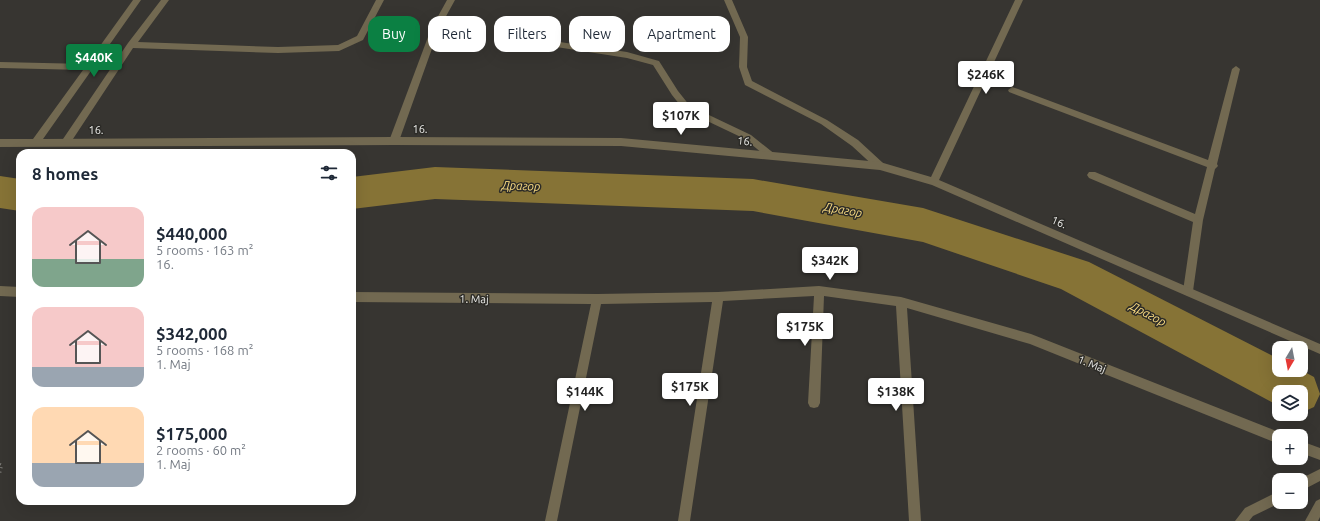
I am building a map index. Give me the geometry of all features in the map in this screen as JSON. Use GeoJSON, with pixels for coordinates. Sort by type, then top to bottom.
{"type":"FeatureCollection","features":[{"type":"Feature","properties":{"kind":"street"},"geometry":{"type":"LineString","coordinates":[[35,143],[137,0]]}},
{"type":"Feature","properties":{"kind":"street"},"geometry":{"type":"LineString","coordinates":[[66,142],[131,45],[164,0]]}},
{"type":"Feature","properties":{"kind":"street"},"geometry":{"type":"LineString","coordinates":[[131,45],[278,50],[339,48],[360,38],[380,0]]}},
{"type":"Feature","properties":{"kind":"street"},"geometry":{"type":"LineString","coordinates":[[394,141],[435,29],[451,0]]}},
{"type":"Feature","properties":{"kind":"street"},"geometry":{"type":"LineString","coordinates":[[728,0],[744,37],[742,67],[748,83],[824,122],[855,143],[880,166]]}},
{"type":"Feature","properties":{"kind":"street"},"geometry":{"type":"LineString","coordinates":[[934,182],[1019,0]]}},
{"type":"Feature","properties":{"kind":"street"},"geometry":{"type":"LineString","coordinates":[[561,45],[627,55],[656,62],[675,93],[687,108],[748,137],[771,155]]}},
{"type":"Feature","properties":{"kind":"street"},"geometry":{"type":"LineString","coordinates":[[0,65],[90,67]]}},
{"type":"Feature","properties":{"kind":"street"},"geometry":{"type":"LineString","coordinates":[[1188,291],[1198,220],[1213,166],[1236,69]]}},
{"type":"Feature","properties":{"kind":"street"},"geometry":{"type":"LineString","coordinates":[[1012,90],[1213,166]]}},
{"type":"Feature","properties":{"kind":"street","name":"16."},"geometry":{"type":"LineString","coordinates":[[0,143],[394,141],[621,142],[880,166],[934,182],[1320,349]]}},
{"type":"Feature","properties":{"kind":"street"},"geometry":{"type":"LineString","coordinates":[[1092,175],[1198,220]]}},
{"type":"Feature","properties":{"kind":"street"},"geometry":{"type":"LineString","coordinates":[[0,291],[16,292]]}},
{"type":"Feature","properties":{"kind":"street"},"geometry":{"type":"LineString","coordinates":[[814,403],[819,291]]}},
{"type":"Feature","properties":{"kind":"street","name":"1. Мај"},"geometry":{"type":"LineString","coordinates":[[356,297],[597,299],[718,297],[819,291],[901,302],[1031,339],[1272,435]]}},
{"type":"Feature","properties":{"kind":"street"},"geometry":{"type":"LineString","coordinates":[[684,521],[718,297]]}},
{"type":"Feature","properties":{"kind":"street"},"geometry":{"type":"LineString","coordinates":[[551,521],[597,299]]}},
{"type":"Feature","properties":{"kind":"street"},"geometry":{"type":"LineString","coordinates":[[901,302],[915,521]]}},
{"type":"Feature","properties":{"kind":"street"},"geometry":{"type":"LineString","coordinates":[[1308,450],[1320,454]]}},
{"type":"Feature","properties":{"kind":"street"},"geometry":{"type":"LineString","coordinates":[[1308,481],[1320,475]]}},
{"type":"Feature","properties":{"kind":"street"},"geometry":{"type":"LineString","coordinates":[[1242,521],[1249,512],[1272,500]]}},
{"type":"Feature","properties":{"kind":"street"},"geometry":{"type":"LineString","coordinates":[[1311,521],[1320,505]]}},
{"type":"Feature","properties":{"kind":"path"},"geometry":{"type":"LineString","coordinates":[[0,464],[2,465],[0,473]]}},
{"type":"Feature","properties":{"kind":"waterway","name":"Драгор"},"geometry":{"type":"LineString","coordinates":[[356,193],[435,183],[753,195],[923,225],[1074,275],[1285,385]]}},
{"type":"Feature","properties":{"kind":"waterway","name":"Драгор"},"geometry":{"type":"LineString","coordinates":[[0,192],[16,194]]}}]}
